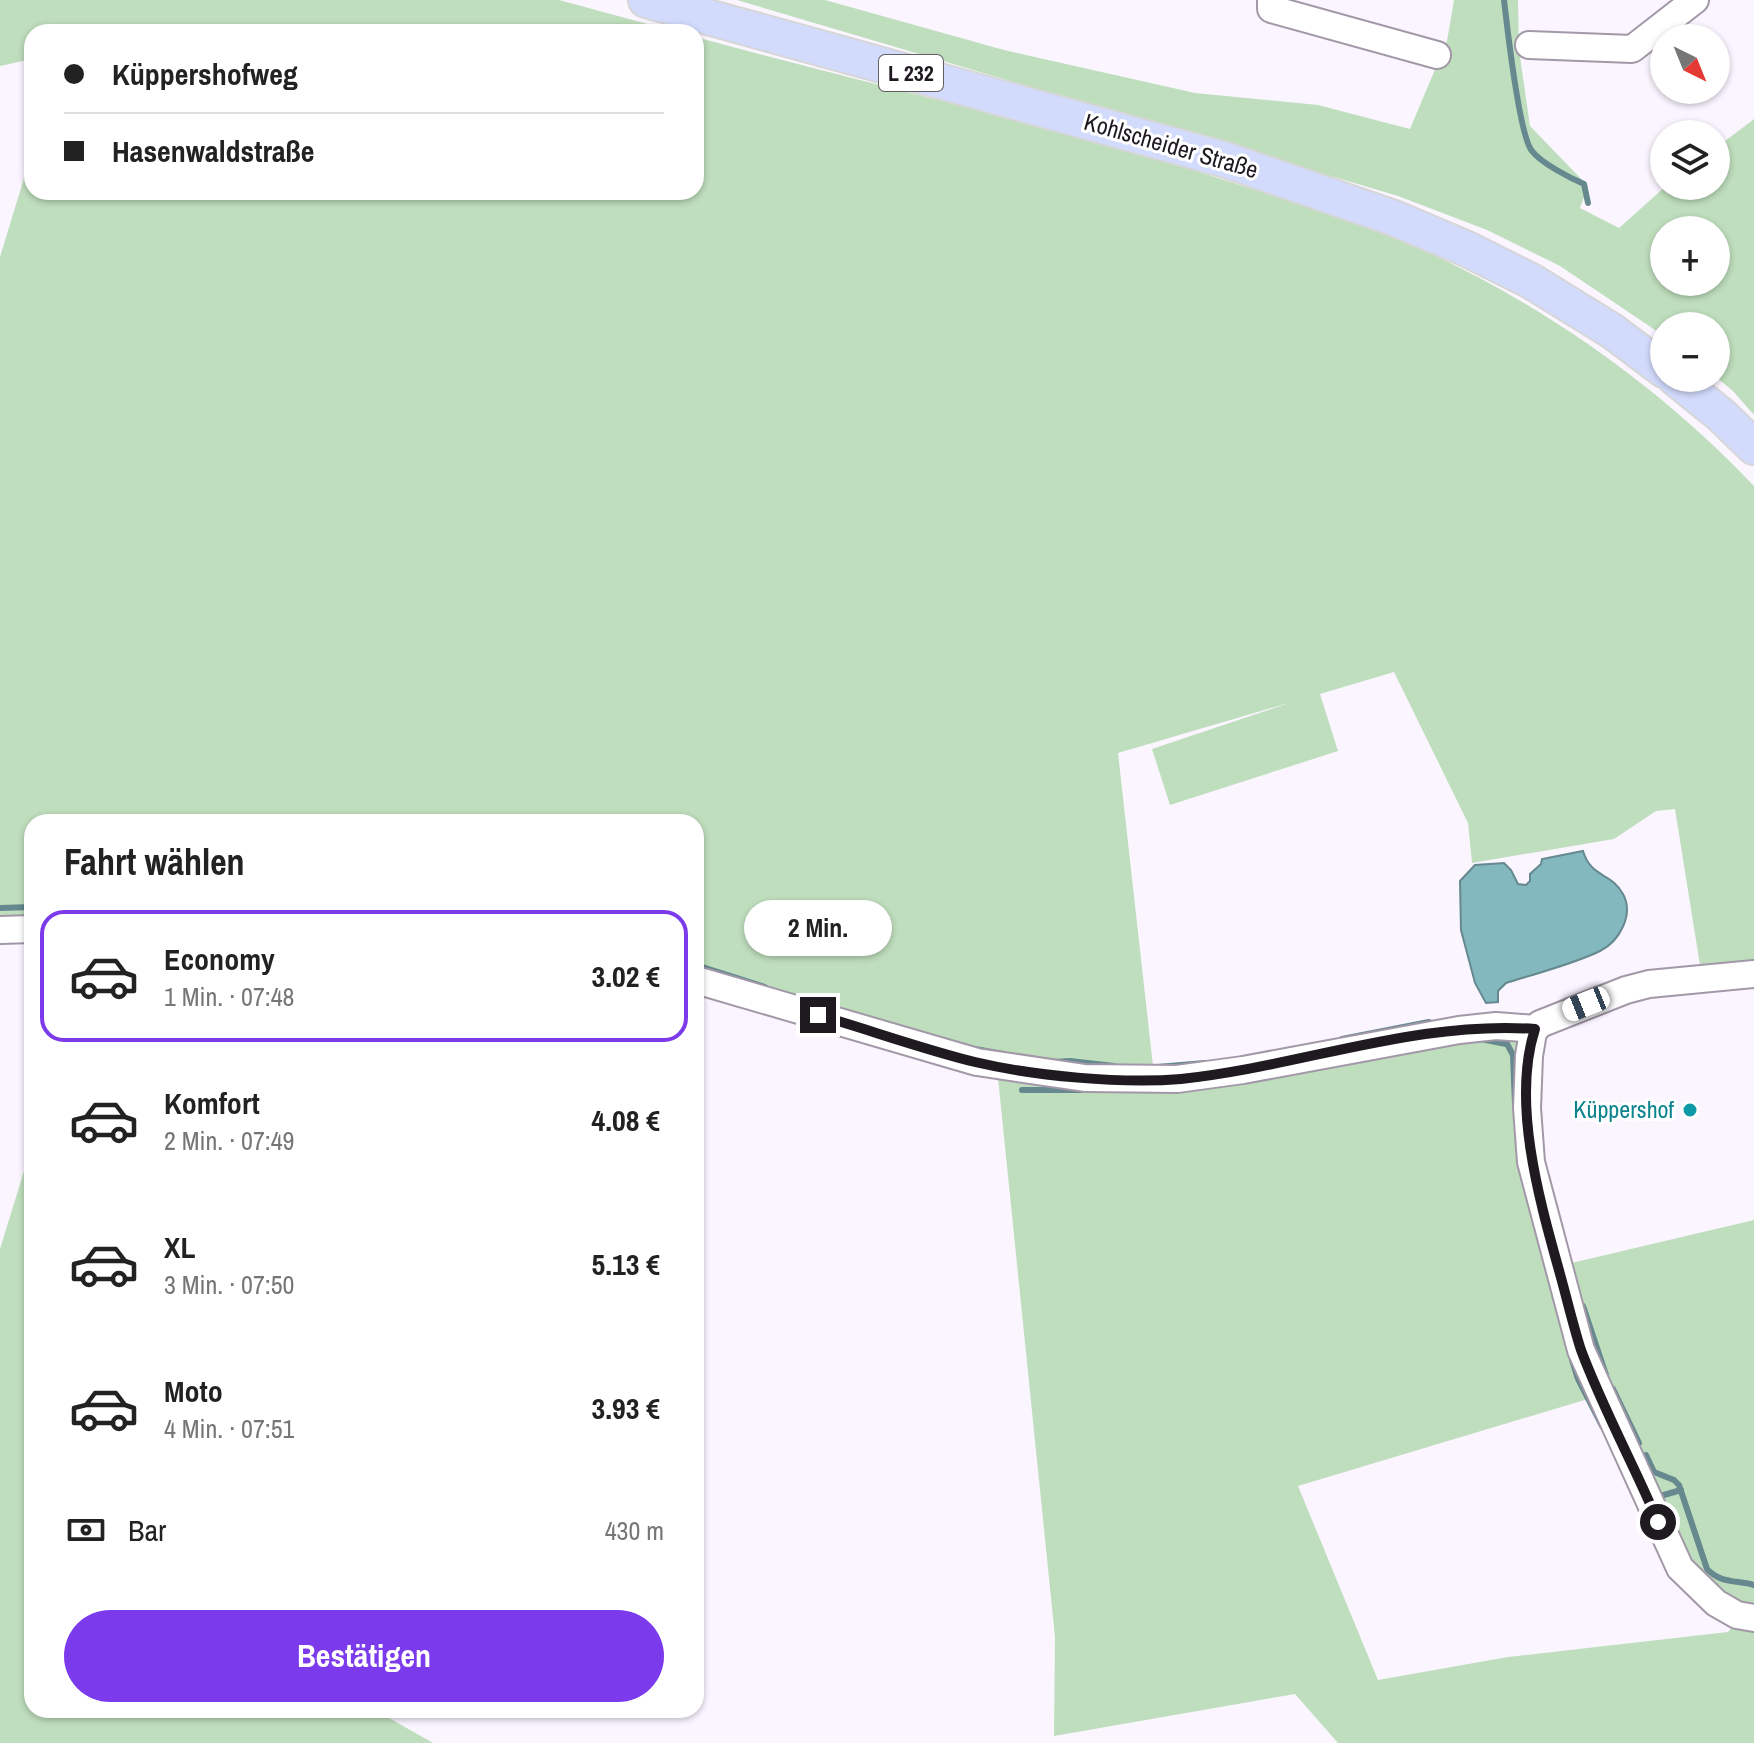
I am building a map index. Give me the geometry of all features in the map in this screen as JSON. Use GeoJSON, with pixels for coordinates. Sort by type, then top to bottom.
{"type":"FeatureCollection","features":[{"type":"Feature","properties":{"kind":"main road","name":"Kohlscheider Straße"},"geometry":{"type":"LineString","coordinates":[[646,0],[1226,160],[1394,218],[1531,281],[1612,331],[1650,360]]}},
{"type":"Feature","properties":{"kind":"main road"},"geometry":{"type":"LineString","coordinates":[[1692,392],[1754,447]]}},
{"type":"Feature","properties":{"kind":"street"},"geometry":{"type":"LineString","coordinates":[[1271,0],[1271,9],[1437,55]]}},
{"type":"Feature","properties":{"kind":"street"},"geometry":{"type":"LineString","coordinates":[[1529,45],[1632,49],[1695,0]]}},
{"type":"Feature","properties":{"kind":"street"},"geometry":{"type":"LineString","coordinates":[[0,930],[24,929]]}},
{"type":"Feature","properties":{"kind":"street"},"geometry":{"type":"LineString","coordinates":[[704,982],[977,1062],[1085,1078],[1177,1079],[1243,1070],[1459,1030],[1496,1026],[1535,1029],[1565,1013],[1626,990],[1662,983],[1754,974]]}},
{"type":"Feature","properties":{"kind":"street"},"geometry":{"type":"LineString","coordinates":[[1535,1029],[1529,1056],[1527,1108],[1531,1162],[1581,1350],[1680,1568],[1716,1603],[1737,1615],[1754,1618]]}},
{"type":"Feature","properties":{"kind":"green space"},"geometry":{"type":"Polygon","coordinates":[[[0,0],[559,0],[648,24],[24,24],[24,61],[0,66],[0,0]]]}},
{"type":"Feature","properties":{"kind":"green space"},"geometry":{"type":"Polygon","coordinates":[[[737,0],[825,0],[1004,50],[1195,93],[1318,105],[1410,129],[1447,41],[1454,0],[1518,0],[1519,50],[1530,126],[1588,186],[1580,208],[1619,228],[1650,200],[1730,200],[1730,137],[1754,119],[1754,415],[1730,389],[1730,312],[1650,312],[1650,327],[1560,266],[1487,230],[1398,196],[737,0]]]}},
{"type":"Feature","properties":{"kind":"green space"},"geometry":{"type":"Polygon","coordinates":[[[704,39],[1126,150],[1267,194],[1412,245],[1477,276],[1604,355],[1682,417],[1754,486],[1754,981],[1703,984],[1675,809],[1656,811],[1614,839],[1472,863],[1468,823],[1394,672],[1320,694],[1338,751],[1170,805],[1152,749],[1292,702],[1118,753],[1154,1075],[1517,1025],[1521,1159],[1588,1399],[1298,1486],[1378,1680],[1508,1657],[1728,1632],[1735,1624],[1754,1629],[1754,1743],[1338,1743],[1295,1694],[1054,1736],[1055,1637],[997,1068],[704,985],[704,814],[24,814],[24,928],[0,927],[0,257],[24,178],[24,200],[704,200],[704,39]]]}},
{"type":"Feature","properties":{"kind":"green space"},"geometry":{"type":"Polygon","coordinates":[[[24,1171],[24,1718],[389,1718],[433,1743],[0,1743],[0,1249],[24,1171]]]}},
{"type":"Feature","properties":{"kind":"green space"},"geometry":{"type":"Polygon","coordinates":[[[1754,1220],[1754,1608],[1745,1606],[1712,1586],[1675,1542],[1626,1437],[1563,1265],[1754,1220]]]}},
{"type":"Feature","properties":{"kind":"water"},"geometry":{"type":"Polygon","coordinates":[[[1583,851],[1591,866],[1613,882],[1623,894],[1627,910],[1619,934],[1614,941],[1589,956],[1506,983],[1498,991],[1498,1002],[1486,1003],[1475,983],[1461,930],[1460,881],[1475,865],[1504,863],[1518,884],[1526,885],[1542,859],[1583,851]]]}},
{"type":"Feature","properties":{"kind":"waterway"},"geometry":{"type":"LineString","coordinates":[[1504,0],[1514,79],[1527,141],[1542,160],[1584,184],[1588,203]]}},
{"type":"Feature","properties":{"kind":"waterway"},"geometry":{"type":"LineString","coordinates":[[0,908],[24,907]]}},
{"type":"Feature","properties":{"kind":"waterway"},"geometry":{"type":"LineString","coordinates":[[704,968],[765,987]]}},
{"type":"Feature","properties":{"kind":"waterway"},"geometry":{"type":"LineString","coordinates":[[1342,1039],[1429,1022]]}},
{"type":"Feature","properties":{"kind":"waterway"},"geometry":{"type":"LineString","coordinates":[[1481,1039],[1506,1044]]}},
{"type":"Feature","properties":{"kind":"waterway"},"geometry":{"type":"LineString","coordinates":[[1506,1042],[1513,1055],[1515,1104]]}},
{"type":"Feature","properties":{"kind":"waterway"},"geometry":{"type":"LineString","coordinates":[[975,1049],[1003,1054]]}},
{"type":"Feature","properties":{"kind":"waterway"},"geometry":{"type":"LineString","coordinates":[[1053,1062],[1114,1066]]}},
{"type":"Feature","properties":{"kind":"waterway"},"geometry":{"type":"LineString","coordinates":[[1157,1067],[1205,1063]]}},
{"type":"Feature","properties":{"kind":"waterway"},"geometry":{"type":"LineString","coordinates":[[1022,1090],[1083,1090]]}},
{"type":"Feature","properties":{"kind":"waterway"},"geometry":{"type":"LineString","coordinates":[[1583,1306],[1606,1375]]}},
{"type":"Feature","properties":{"kind":"waterway"},"geometry":{"type":"LineString","coordinates":[[1572,1360],[1578,1379],[1602,1426]]}},
{"type":"Feature","properties":{"kind":"waterway"},"geometry":{"type":"LineString","coordinates":[[1613,1389],[1639,1443]]}},
{"type":"Feature","properties":{"kind":"waterway"},"geometry":{"type":"LineString","coordinates":[[1646,1455],[1654,1472],[1679,1485],[1707,1569],[1724,1579],[1754,1585]]}},
{"type":"Feature","properties":{"kind":"waterway"},"geometry":{"type":"LineString","coordinates":[[1657,1497],[1681,1490]]}},
{"type":"Feature","properties":{"kind":"place","name":"Küppershof"},"geometry":{"type":"Point","coordinates":[1690,1110]}},
{"type":"Feature","properties":{"kind":"route"},"geometry":{"type":"LineString","coordinates":[[818,1015],[977,1062],[1085,1078],[1177,1079],[1243,1070],[1459,1030],[1496,1026],[1535,1029],[1529,1056],[1527,1108],[1531,1162],[1545,1221],[1581,1350],[1658,1522]]}}]}
